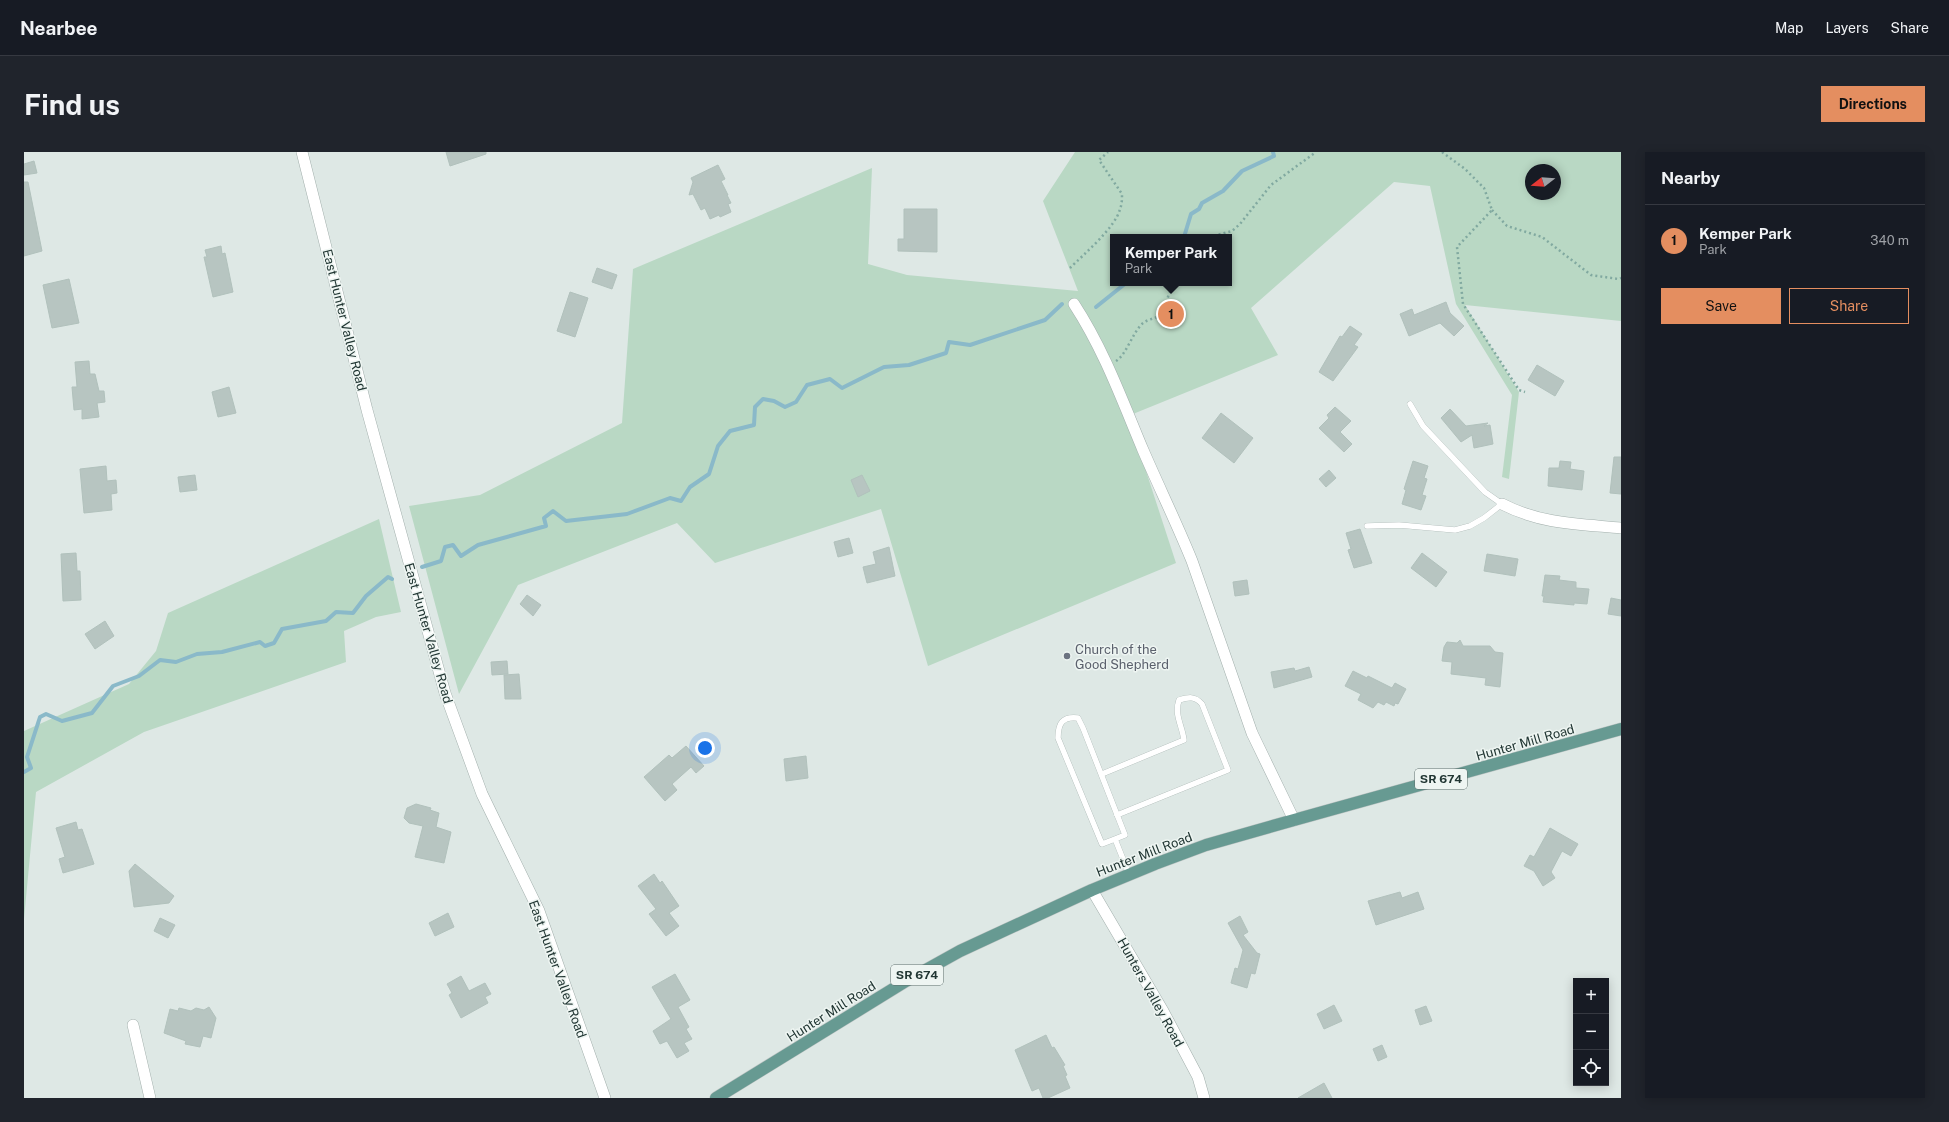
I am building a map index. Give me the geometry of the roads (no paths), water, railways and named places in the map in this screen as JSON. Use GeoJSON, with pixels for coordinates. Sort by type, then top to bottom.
{"type":"FeatureCollection","features":[{"type":"Feature","properties":{"kind":"main road","name":"Hunter Mill Road"},"geometry":{"type":"LineString","coordinates":[[716,1098],[925,970],[960,951],[1129,874],[1206,846],[1294,820],[1621,729]]}},
{"type":"Feature","properties":{"kind":"street","name":"East Hunter Valley Road"},"geometry":{"type":"LineString","coordinates":[[302,152],[367,410],[445,693],[482,794],[539,911],[605,1098]]}},
{"type":"Feature","properties":{"kind":"street"},"geometry":{"type":"LineString","coordinates":[[1074,304],[1098,343],[1192,561],[1252,733],[1294,820]]}},
{"type":"Feature","properties":{"kind":"street"},"geometry":{"type":"LineString","coordinates":[[1502,504],[1518,512],[1540,519],[1621,528]]}},
{"type":"Feature","properties":{"kind":"street","name":"Hunters Valley Road"},"geometry":{"type":"LineString","coordinates":[[1092,890],[1163,1011],[1198,1077],[1204,1098]]}},
{"type":"Feature","properties":{"kind":"street"},"geometry":{"type":"LineString","coordinates":[[133,1025],[150,1098]]}},
{"type":"Feature","properties":{"kind":"lane"},"geometry":{"type":"LineString","coordinates":[[1367,526],[1399,525],[1455,530],[1470,526],[1484,518],[1502,504],[1485,492],[1423,426],[1410,404]]}},
{"type":"Feature","properties":{"kind":"lane"},"geometry":{"type":"LineString","coordinates":[[1102,774],[1184,740],[1177,718],[1177,707],[1179,700],[1188,697],[1197,699],[1202,704],[1228,770],[1117,816]]}},
{"type":"Feature","properties":{"kind":"lane"},"geometry":{"type":"LineString","coordinates":[[1070,717],[1078,718],[1102,774],[1125,835],[1102,844],[1058,738],[1058,727],[1062,720],[1070,717]]}},
{"type":"Feature","properties":{"kind":"lane"},"geometry":{"type":"LineString","coordinates":[[1115,839],[1129,874]]}},
{"type":"Feature","properties":{"kind":"waterway"},"geometry":{"type":"LineString","coordinates":[[1185,234],[1191,214],[1199,209],[1202,203],[1223,191],[1242,171],[1274,156],[1273,152]]}},
{"type":"Feature","properties":{"kind":"waterway"},"geometry":{"type":"LineString","coordinates":[[1096,307],[1122,286]]}},
{"type":"Feature","properties":{"kind":"waterway"},"geometry":{"type":"LineString","coordinates":[[422,567],[441,561],[445,547],[453,545],[461,556],[478,545],[546,526],[544,518],[553,511],[566,521],[627,514],[670,498],[681,501],[690,487],[709,474],[718,446],[730,431],[754,425],[755,407],[763,399],[774,401],[785,407],[796,402],[807,385],[830,379],[842,388],[884,367],[909,365],[946,353],[949,342],[970,345],[1045,320],[1062,304]]}},
{"type":"Feature","properties":{"kind":"waterway"},"geometry":{"type":"LineString","coordinates":[[24,772],[31,768],[27,757],[40,717],[46,714],[62,721],[92,713],[113,686],[139,676],[160,660],[176,662],[197,654],[222,652],[260,642],[265,646],[274,643],[282,629],[326,621],[336,612],[353,613],[366,596],[388,577],[392,579]]}},
{"type":"Feature","properties":{"kind":"place","name":"Kemper Park"},"geometry":{"type":"Point","coordinates":[1171,314]}},
{"type":"Feature","properties":{"kind":"place","name":"Church of the Good Shepherd"},"geometry":{"type":"Point","coordinates":[1067,656]}}]}
